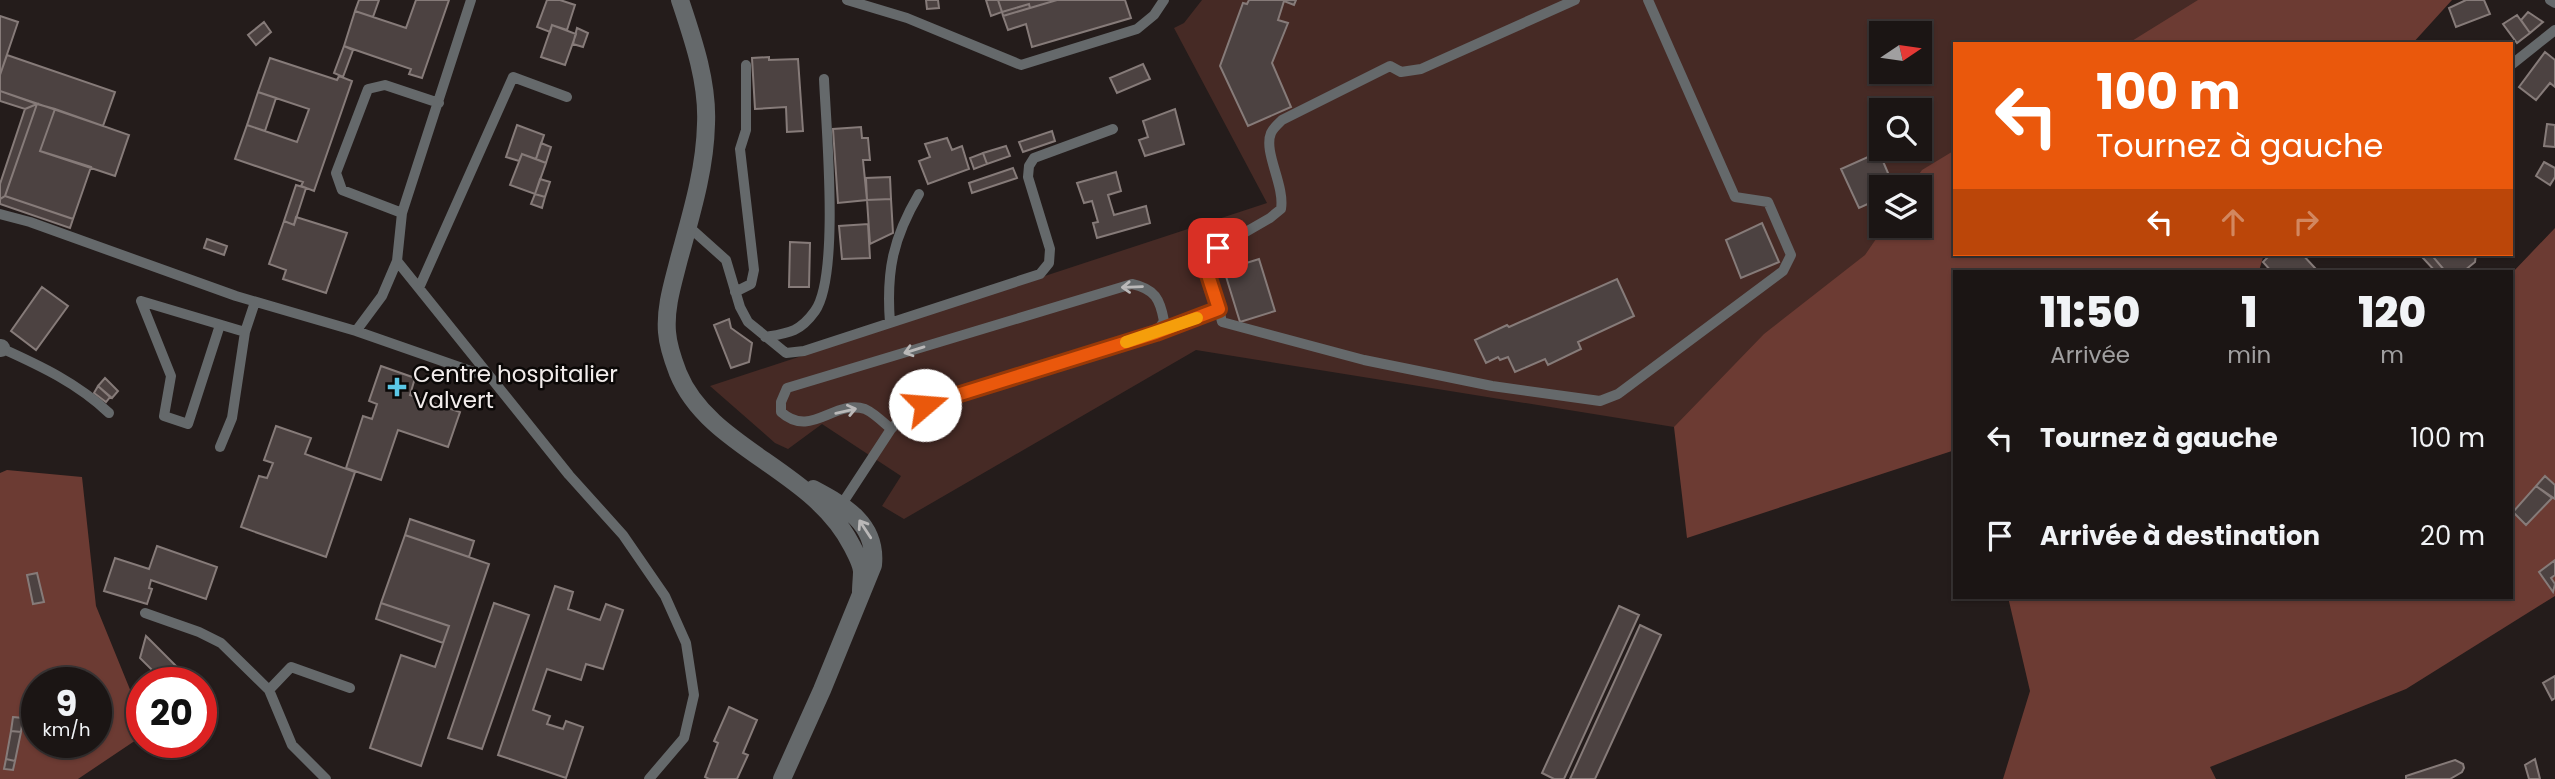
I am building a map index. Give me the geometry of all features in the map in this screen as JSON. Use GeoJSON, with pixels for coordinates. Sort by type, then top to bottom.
{"type":"FeatureCollection","features":[{"type":"Feature","properties":{"kind":"street"},"geometry":{"type":"LineString","coordinates":[[680,0],[702,77],[706,123],[700,176],[668,304],[667,333],[678,373],[686,392],[712,422],[837,511],[862,569],[861,592],[822,690],[782,779]]}},
{"type":"Feature","properties":{"kind":"lane"},"geometry":{"type":"LineString","coordinates":[[356,331],[382,296],[397,261],[402,213],[471,0]]}},
{"type":"Feature","properties":{"kind":"lane"},"geometry":{"type":"LineString","coordinates":[[847,0],[880,6],[1021,65],[1138,29],[1154,15],[1164,0]]}},
{"type":"Feature","properties":{"kind":"lane"},"geometry":{"type":"LineString","coordinates":[[1575,0],[1421,69],[1401,72],[1390,66],[1282,120],[1271,133],[1270,148],[1283,196],[1281,209],[1218,248],[1208,275],[1222,322],[1364,360],[1492,386],[1600,401],[1618,394],[1783,271],[1791,255],[1768,202],[1735,197],[1647,0]]}},
{"type":"Feature","properties":{"kind":"lane"},"geometry":{"type":"LineString","coordinates":[[2550,0],[2555,4]]}},
{"type":"Feature","properties":{"kind":"lane"},"geometry":{"type":"LineString","coordinates":[[2513,63],[2555,30]]}},
{"type":"Feature","properties":{"kind":"lane"},"geometry":{"type":"LineString","coordinates":[[735,292],[751,284],[754,270],[740,149],[746,130],[746,65]]}},
{"type":"Feature","properties":{"kind":"lane"},"geometry":{"type":"LineString","coordinates":[[419,288],[513,77],[567,97]]}},
{"type":"Feature","properties":{"kind":"lane"},"geometry":{"type":"LineString","coordinates":[[765,337],[792,333],[817,309],[823,288],[830,242],[824,79]]}},
{"type":"Feature","properties":{"kind":"lane"},"geometry":{"type":"LineString","coordinates":[[402,213],[342,190],[336,173],[343,149],[368,89],[385,85],[439,103]]}},
{"type":"Feature","properties":{"kind":"lane"},"geometry":{"type":"LineString","coordinates":[[688,226],[726,260],[748,323],[786,353],[804,351],[1040,274],[1049,263],[1050,249],[1028,177],[1029,166],[1034,158],[1113,129]]}},
{"type":"Feature","properties":{"kind":"lane"},"geometry":{"type":"LineString","coordinates":[[890,323],[888,292],[895,241],[919,194]]}},
{"type":"Feature","properties":{"kind":"lane"},"geometry":{"type":"LineString","coordinates":[[0,214],[255,302],[356,331],[489,377]]}},
{"type":"Feature","properties":{"kind":"lane"},"geometry":{"type":"LineString","coordinates":[[397,261],[569,475],[623,535],[665,596],[686,643],[694,695],[684,738],[649,779]]}},
{"type":"Feature","properties":{"kind":"lane"},"geometry":{"type":"LineString","coordinates":[[891,429],[866,410],[855,408],[803,423],[791,421],[781,411],[781,402],[787,388],[1132,284],[1146,287],[1161,303],[1164,321],[1156,333]]}},
{"type":"Feature","properties":{"kind":"lane"},"geometry":{"type":"LineString","coordinates":[[220,325],[188,424],[164,416],[171,376],[141,301],[245,332]]}},
{"type":"Feature","properties":{"kind":"lane"},"geometry":{"type":"LineString","coordinates":[[220,447],[232,418],[245,332],[255,302]]}},
{"type":"Feature","properties":{"kind":"lane"},"geometry":{"type":"LineString","coordinates":[[837,511],[891,429],[908,411],[1156,333],[1219,309]]}},
{"type":"Feature","properties":{"kind":"lane"},"geometry":{"type":"LineString","coordinates":[[1,348],[58,374],[88,394],[109,413]]}},
{"type":"Feature","properties":{"kind":"lane"},"geometry":{"type":"LineString","coordinates":[[145,613],[199,632],[221,643],[269,690],[292,745],[326,779]]}},
{"type":"Feature","properties":{"kind":"lane"},"geometry":{"type":"LineString","coordinates":[[269,690],[291,667],[350,688]]}},
{"type":"Feature","properties":{"kind":"shaded area"},"geometry":{"type":"Polygon","coordinates":[[[1202,0],[2448,0],[2412,42],[1953,42],[1955,270],[1755,443],[1674,427],[1196,350],[904,519],[882,506],[901,476],[822,424],[788,449],[775,443],[710,386],[1267,203],[1174,28],[1184,23],[1202,0]]]}},
{"type":"Feature","properties":{"kind":"shaded area"},"geometry":{"type":"Polygon","coordinates":[[[2198,0],[2452,0],[2414,42],[2130,42],[2198,0]]]}},
{"type":"Feature","properties":{"kind":"shaded area"},"geometry":{"type":"Polygon","coordinates":[[[1953,151],[1953,256],[2263,256],[2259,270],[1953,270],[1953,451],[1687,538],[1674,427],[1764,334],[1865,255],[1877,238],[1932,238],[1932,175],[1918,175],[1922,170],[1953,151]]]}},
{"type":"Feature","properties":{"kind":"shaded area"},"geometry":{"type":"Polygon","coordinates":[[[2555,228],[2555,596],[2406,689],[2210,767],[2216,779],[2003,779],[2030,691],[2008,599],[2513,599],[2513,272],[2555,228]]]}},
{"type":"Feature","properties":{"kind":"shaded area"},"geometry":{"type":"Polygon","coordinates":[[[7,470],[82,477],[96,606],[126,680],[126,747],[112,756],[112,667],[21,667],[21,758],[109,758],[78,779],[0,779],[0,473],[7,470]]]}},
{"type":"Feature","properties":{"kind":"building"},"geometry":{"type":"Polygon","coordinates":[[[359,0],[379,0],[373,17],[355,11],[359,0]]]}},
{"type":"Feature","properties":{"kind":"building"},"geometry":{"type":"Polygon","coordinates":[[[416,0],[449,0],[422,78],[409,74],[411,69],[344,46],[355,11],[406,28],[416,0]]]}},
{"type":"Feature","properties":{"kind":"building"},"geometry":{"type":"Polygon","coordinates":[[[547,0],[560,0],[575,5],[567,30],[552,25],[550,32],[537,27],[547,0]]]}},
{"type":"Feature","properties":{"kind":"building"},"geometry":{"type":"Polygon","coordinates":[[[926,0],[938,0],[939,8],[927,9],[926,0]]]}},
{"type":"Feature","properties":{"kind":"building"},"geometry":{"type":"Polygon","coordinates":[[[986,0],[998,0],[1002,12],[991,16],[986,0]]]}},
{"type":"Feature","properties":{"kind":"building"},"geometry":{"type":"Polygon","coordinates":[[[998,0],[1057,0],[1002,12],[998,0]]]}},
{"type":"Feature","properties":{"kind":"building"},"geometry":{"type":"Polygon","coordinates":[[[1057,0],[1125,0],[1131,18],[1032,47],[1026,24],[1008,30],[1003,16],[1057,0]]]}},
{"type":"Feature","properties":{"kind":"building"},"geometry":{"type":"Polygon","coordinates":[[[1249,0],[1296,0],[1294,5],[1284,1],[1278,20],[1288,23],[1272,63],[1291,107],[1248,126],[1220,66],[1243,3],[1247,4],[1249,0]]]}},
{"type":"Feature","properties":{"kind":"building"},"geometry":{"type":"Polygon","coordinates":[[[2466,0],[2484,0],[2490,14],[2456,27],[2449,8],[2466,0]]]}},
{"type":"Feature","properties":{"kind":"building"},"geometry":{"type":"Polygon","coordinates":[[[1029,4],[1030,8],[1003,16],[1002,12],[1029,4]]]}},
{"type":"Feature","properties":{"kind":"building"},"geometry":{"type":"Polygon","coordinates":[[[2528,12],[2543,22],[2530,33],[2521,20],[2528,12]]]}},
{"type":"Feature","properties":{"kind":"building"},"geometry":{"type":"Polygon","coordinates":[[[2517,15],[2530,33],[2517,43],[2503,24],[2517,15]]]}},
{"type":"Feature","properties":{"kind":"building"},"geometry":{"type":"Polygon","coordinates":[[[0,16],[18,22],[0,75],[0,16]]]}},
{"type":"Feature","properties":{"kind":"building"},"geometry":{"type":"Polygon","coordinates":[[[264,22],[271,32],[256,45],[248,35],[264,22]]]}},
{"type":"Feature","properties":{"kind":"building"},"geometry":{"type":"Polygon","coordinates":[[[552,25],[576,34],[565,65],[541,57],[552,25]]]}},
{"type":"Feature","properties":{"kind":"building"},"geometry":{"type":"Polygon","coordinates":[[[577,28],[588,33],[583,47],[573,44],[577,28]]]}},
{"type":"Feature","properties":{"kind":"building"},"geometry":{"type":"Polygon","coordinates":[[[344,46],[353,50],[343,77],[334,73],[344,46]]]}},
{"type":"Feature","properties":{"kind":"building"},"geometry":{"type":"Polygon","coordinates":[[[2545,52],[2555,60],[2555,87],[2550,83],[2536,100],[2519,87],[2545,52]]]}},
{"type":"Feature","properties":{"kind":"building"},"geometry":{"type":"Polygon","coordinates":[[[7,55],[115,92],[103,126],[0,91],[0,75],[7,55]]]}},
{"type":"Feature","properties":{"kind":"building"},"geometry":{"type":"Polygon","coordinates":[[[769,57],[769,60],[798,59],[803,131],[787,132],[786,107],[755,109],[752,58],[769,57]]]}},
{"type":"Feature","properties":{"kind":"building"},"geometry":{"type":"Polygon","coordinates":[[[270,58],[337,80],[339,76],[352,81],[314,191],[301,186],[303,182],[235,159],[247,125],[297,142],[309,109],[258,92],[270,58]]]}},
{"type":"Feature","properties":{"kind":"building"},"geometry":{"type":"Polygon","coordinates":[[[1143,64],[1150,79],[1117,93],[1110,78],[1143,64]]]}},
{"type":"Feature","properties":{"kind":"building"},"geometry":{"type":"Polygon","coordinates":[[[0,91],[37,104],[25,109],[0,101],[0,91]]]}},
{"type":"Feature","properties":{"kind":"building"},"geometry":{"type":"Polygon","coordinates":[[[258,92],[276,98],[265,131],[247,125],[258,92]]]}},
{"type":"Feature","properties":{"kind":"building"},"geometry":{"type":"Polygon","coordinates":[[[37,104],[55,109],[40,151],[91,167],[73,219],[5,196],[37,104]]]}},
{"type":"Feature","properties":{"kind":"building"},"geometry":{"type":"Polygon","coordinates":[[[37,104],[5,196],[0,199],[0,184],[25,109],[37,104]]]}},
{"type":"Feature","properties":{"kind":"building"},"geometry":{"type":"Polygon","coordinates":[[[55,109],[129,135],[115,176],[40,151],[55,109]]]}},
{"type":"Feature","properties":{"kind":"building"},"geometry":{"type":"Polygon","coordinates":[[[1175,109],[1184,144],[1145,156],[1139,140],[1148,137],[1143,121],[1175,109]]]}},
{"type":"Feature","properties":{"kind":"building"},"geometry":{"type":"Polygon","coordinates":[[[2547,124],[2555,125],[2555,147],[2544,146],[2547,124]]]}},
{"type":"Feature","properties":{"kind":"building"},"geometry":{"type":"Polygon","coordinates":[[[517,125],[544,135],[536,159],[522,154],[519,161],[506,157],[517,125]]]}},
{"type":"Feature","properties":{"kind":"building"},"geometry":{"type":"Polygon","coordinates":[[[861,127],[862,138],[868,138],[870,160],[863,160],[867,200],[838,203],[833,129],[861,127]]]}},
{"type":"Feature","properties":{"kind":"building"},"geometry":{"type":"Polygon","coordinates":[[[1052,131],[1055,141],[1023,152],[1019,142],[1052,131]]]}},
{"type":"Feature","properties":{"kind":"building"},"geometry":{"type":"Polygon","coordinates":[[[947,138],[952,150],[962,146],[969,169],[928,184],[919,161],[930,157],[925,144],[947,138]]]}},
{"type":"Feature","properties":{"kind":"building"},"geometry":{"type":"Polygon","coordinates":[[[541,143],[551,147],[546,163],[536,159],[541,143]]]}},
{"type":"Feature","properties":{"kind":"building"},"geometry":{"type":"Polygon","coordinates":[[[1006,146],[1010,156],[987,164],[983,153],[1006,146]]]}},
{"type":"Feature","properties":{"kind":"building"},"geometry":{"type":"Polygon","coordinates":[[[983,153],[987,164],[974,169],[970,158],[983,153]]]}},
{"type":"Feature","properties":{"kind":"building"},"geometry":{"type":"Polygon","coordinates":[[[522,154],[546,163],[535,194],[510,185],[522,154]]]}},
{"type":"Feature","properties":{"kind":"building"},"geometry":{"type":"Polygon","coordinates":[[[1869,156],[1869,161],[1883,161],[1889,175],[1869,175],[1869,203],[1859,208],[1841,169],[1869,156]]]}},
{"type":"Feature","properties":{"kind":"building"},"geometry":{"type":"Polygon","coordinates":[[[2544,162],[2555,168],[2555,177],[2550,185],[2536,176],[2544,162]]]}},
{"type":"Feature","properties":{"kind":"building"},"geometry":{"type":"Polygon","coordinates":[[[1013,168],[1017,178],[972,193],[969,183],[1013,168]]]}},
{"type":"Feature","properties":{"kind":"building"},"geometry":{"type":"Polygon","coordinates":[[[1116,172],[1121,191],[1108,195],[1114,215],[1146,206],[1150,223],[1097,238],[1093,223],[1098,222],[1092,201],[1084,203],[1077,183],[1116,172]]]}},
{"type":"Feature","properties":{"kind":"building"},"geometry":{"type":"Polygon","coordinates":[[[890,177],[891,199],[867,200],[866,178],[890,177]]]}},
{"type":"Feature","properties":{"kind":"building"},"geometry":{"type":"Polygon","coordinates":[[[540,179],[550,182],[545,197],[535,194],[540,179]]]}},
{"type":"Feature","properties":{"kind":"building"},"geometry":{"type":"Polygon","coordinates":[[[296,185],[306,188],[294,225],[284,221],[296,185]]]}},
{"type":"Feature","properties":{"kind":"building"},"geometry":{"type":"Polygon","coordinates":[[[535,194],[545,197],[542,208],[531,204],[535,194]]]}},
{"type":"Feature","properties":{"kind":"building"},"geometry":{"type":"Polygon","coordinates":[[[5,196],[73,219],[70,228],[0,204],[0,199],[5,196]]]}},
{"type":"Feature","properties":{"kind":"building"},"geometry":{"type":"Polygon","coordinates":[[[891,199],[893,233],[870,244],[867,200],[891,199]]]}},
{"type":"Feature","properties":{"kind":"building"},"geometry":{"type":"Polygon","coordinates":[[[296,217],[347,233],[326,293],[283,279],[286,270],[269,264],[284,221],[294,225],[296,217]]]}},
{"type":"Feature","properties":{"kind":"building"},"geometry":{"type":"Polygon","coordinates":[[[1762,223],[1779,262],[1741,278],[1726,240],[1762,223]]]}},
{"type":"Feature","properties":{"kind":"building"},"geometry":{"type":"Polygon","coordinates":[[[868,224],[870,258],[842,259],[839,226],[868,224]]]}},
{"type":"Feature","properties":{"kind":"building"},"geometry":{"type":"Polygon","coordinates":[[[207,239],[227,246],[224,255],[204,248],[207,239]]]}},
{"type":"Feature","properties":{"kind":"building"},"geometry":{"type":"Polygon","coordinates":[[[790,242],[810,243],[809,287],[789,287],[790,242]]]}},
{"type":"Feature","properties":{"kind":"building"},"geometry":{"type":"Polygon","coordinates":[[[2304,256],[2315,268],[2270,270],[2263,262],[2268,257],[2304,256]]]}},
{"type":"Feature","properties":{"kind":"building"},"geometry":{"type":"Polygon","coordinates":[[[2436,256],[2434,258],[2444,270],[2434,270],[2423,258],[2436,256]]]}},
{"type":"Feature","properties":{"kind":"building"},"geometry":{"type":"Polygon","coordinates":[[[2476,256],[2475,262],[2465,270],[2444,270],[2434,258],[2476,256]]]}},
{"type":"Feature","properties":{"kind":"building"},"geometry":{"type":"Polygon","coordinates":[[[1259,259],[1275,311],[1240,322],[1224,270],[1259,259]]]}},
{"type":"Feature","properties":{"kind":"building"},"geometry":{"type":"Polygon","coordinates":[[[1617,279],[1634,316],[1578,342],[1581,349],[1548,365],[1545,359],[1515,372],[1508,357],[1500,360],[1498,357],[1486,363],[1475,340],[1617,279]]]}},
{"type":"Feature","properties":{"kind":"building"},"geometry":{"type":"Polygon","coordinates":[[[42,287],[68,306],[36,350],[11,331],[42,287]]]}},
{"type":"Feature","properties":{"kind":"building"},"geometry":{"type":"Polygon","coordinates":[[[729,319],[731,328],[752,343],[749,362],[731,368],[714,325],[729,319]]]}},
{"type":"Feature","properties":{"kind":"building"},"geometry":{"type":"Polygon","coordinates":[[[381,366],[415,378],[410,395],[460,412],[448,447],[398,430],[381,480],[346,468],[363,416],[372,419],[377,404],[369,401],[381,366]]]}},
{"type":"Feature","properties":{"kind":"building"},"geometry":{"type":"Polygon","coordinates":[[[105,378],[118,391],[112,398],[98,386],[105,378]]]}},
{"type":"Feature","properties":{"kind":"building"},"geometry":{"type":"Polygon","coordinates":[[[98,386],[110,397],[106,402],[94,393],[98,386]]]}},
{"type":"Feature","properties":{"kind":"building"},"geometry":{"type":"Polygon","coordinates":[[[276,426],[311,438],[305,454],[355,472],[326,557],[241,527],[259,476],[267,478],[273,463],[264,460],[276,426]]]}},
{"type":"Feature","properties":{"kind":"building"},"geometry":{"type":"Polygon","coordinates":[[[2545,476],[2555,485],[2555,499],[2536,486],[2545,476]]]}},
{"type":"Feature","properties":{"kind":"building"},"geometry":{"type":"Polygon","coordinates":[[[2536,486],[2552,498],[2526,525],[2513,512],[2536,486]]]}},
{"type":"Feature","properties":{"kind":"building"},"geometry":{"type":"Polygon","coordinates":[[[410,519],[474,541],[469,557],[405,535],[410,519]]]}},
{"type":"Feature","properties":{"kind":"building"},"geometry":{"type":"Polygon","coordinates":[[[405,535],[489,564],[421,766],[370,748],[401,655],[435,667],[449,626],[381,603],[405,535]]]}},
{"type":"Feature","properties":{"kind":"building"},"geometry":{"type":"Polygon","coordinates":[[[157,546],[217,567],[206,599],[151,580],[149,588],[152,589],[147,604],[104,591],[115,558],[149,569],[157,546]]]}},
{"type":"Feature","properties":{"kind":"building"},"geometry":{"type":"Polygon","coordinates":[[[2555,560],[2555,575],[2551,578],[2555,584],[2553,592],[2539,572],[2555,560]]]}},
{"type":"Feature","properties":{"kind":"building"},"geometry":{"type":"Polygon","coordinates":[[[37,573],[44,602],[33,604],[27,575],[37,573]]]}},
{"type":"Feature","properties":{"kind":"building"},"geometry":{"type":"Polygon","coordinates":[[[555,586],[573,592],[568,609],[600,620],[606,604],[623,610],[603,669],[586,664],[581,680],[547,669],[533,710],[550,716],[547,724],[563,729],[566,721],[583,727],[566,778],[498,755],[555,586]]]}},
{"type":"Feature","properties":{"kind":"building"},"geometry":{"type":"Polygon","coordinates":[[[381,603],[449,626],[443,643],[376,619],[381,603]]]}},
{"type":"Feature","properties":{"kind":"building"},"geometry":{"type":"Polygon","coordinates":[[[494,603],[529,615],[482,749],[448,738],[494,603]]]}},
{"type":"Feature","properties":{"kind":"building"},"geometry":{"type":"Polygon","coordinates":[[[1619,606],[1639,615],[1564,779],[1554,779],[1542,773],[1619,606]]]}},
{"type":"Feature","properties":{"kind":"building"},"geometry":{"type":"Polygon","coordinates":[[[1640,625],[1661,635],[1595,779],[1570,779],[1640,625]]]}},
{"type":"Feature","properties":{"kind":"building"},"geometry":{"type":"Polygon","coordinates":[[[146,636],[177,667],[149,667],[140,658],[146,636]]]}},
{"type":"Feature","properties":{"kind":"building"},"geometry":{"type":"Polygon","coordinates":[[[2555,676],[2555,698],[2552,700],[2543,683],[2555,676]]]}},
{"type":"Feature","properties":{"kind":"building"},"geometry":{"type":"Polygon","coordinates":[[[729,707],[757,720],[743,753],[748,755],[737,779],[709,779],[705,777],[718,743],[714,741],[729,707]]]}},
{"type":"Feature","properties":{"kind":"building"},"geometry":{"type":"Polygon","coordinates":[[[13,717],[21,718],[21,732],[11,731],[13,717]]]}},
{"type":"Feature","properties":{"kind":"building"},"geometry":{"type":"Polygon","coordinates":[[[11,731],[21,732],[15,761],[6,759],[11,731]]]}},
{"type":"Feature","properties":{"kind":"building"},"geometry":{"type":"Polygon","coordinates":[[[6,759],[15,761],[13,770],[4,769],[6,759]]]}},
{"type":"Feature","properties":{"kind":"building"},"geometry":{"type":"Polygon","coordinates":[[[2535,759],[2540,779],[2529,779],[2525,765],[2535,759]]]}},
{"type":"Feature","properties":{"kind":"building"},"geometry":{"type":"Polygon","coordinates":[[[2455,760],[2463,764],[2464,768],[2450,779],[2406,779],[2406,776],[2455,760]]]}},
{"type":"Feature","properties":{"kind":"slow traffic"},"geometry":{"type":"LineString","coordinates":[[1126,342],[1197,318]]}},
{"type":"Feature","properties":{"kind":"place","name":"Centre hospitalier Valvert"},"geometry":{"type":"Point","coordinates":[397,387]}},
{"type":"Feature","properties":{"kind":"route"},"geometry":{"type":"LineString","coordinates":[[925,405],[1156,333],[1219,309],[1208,275],[1218,248]]}}]}
